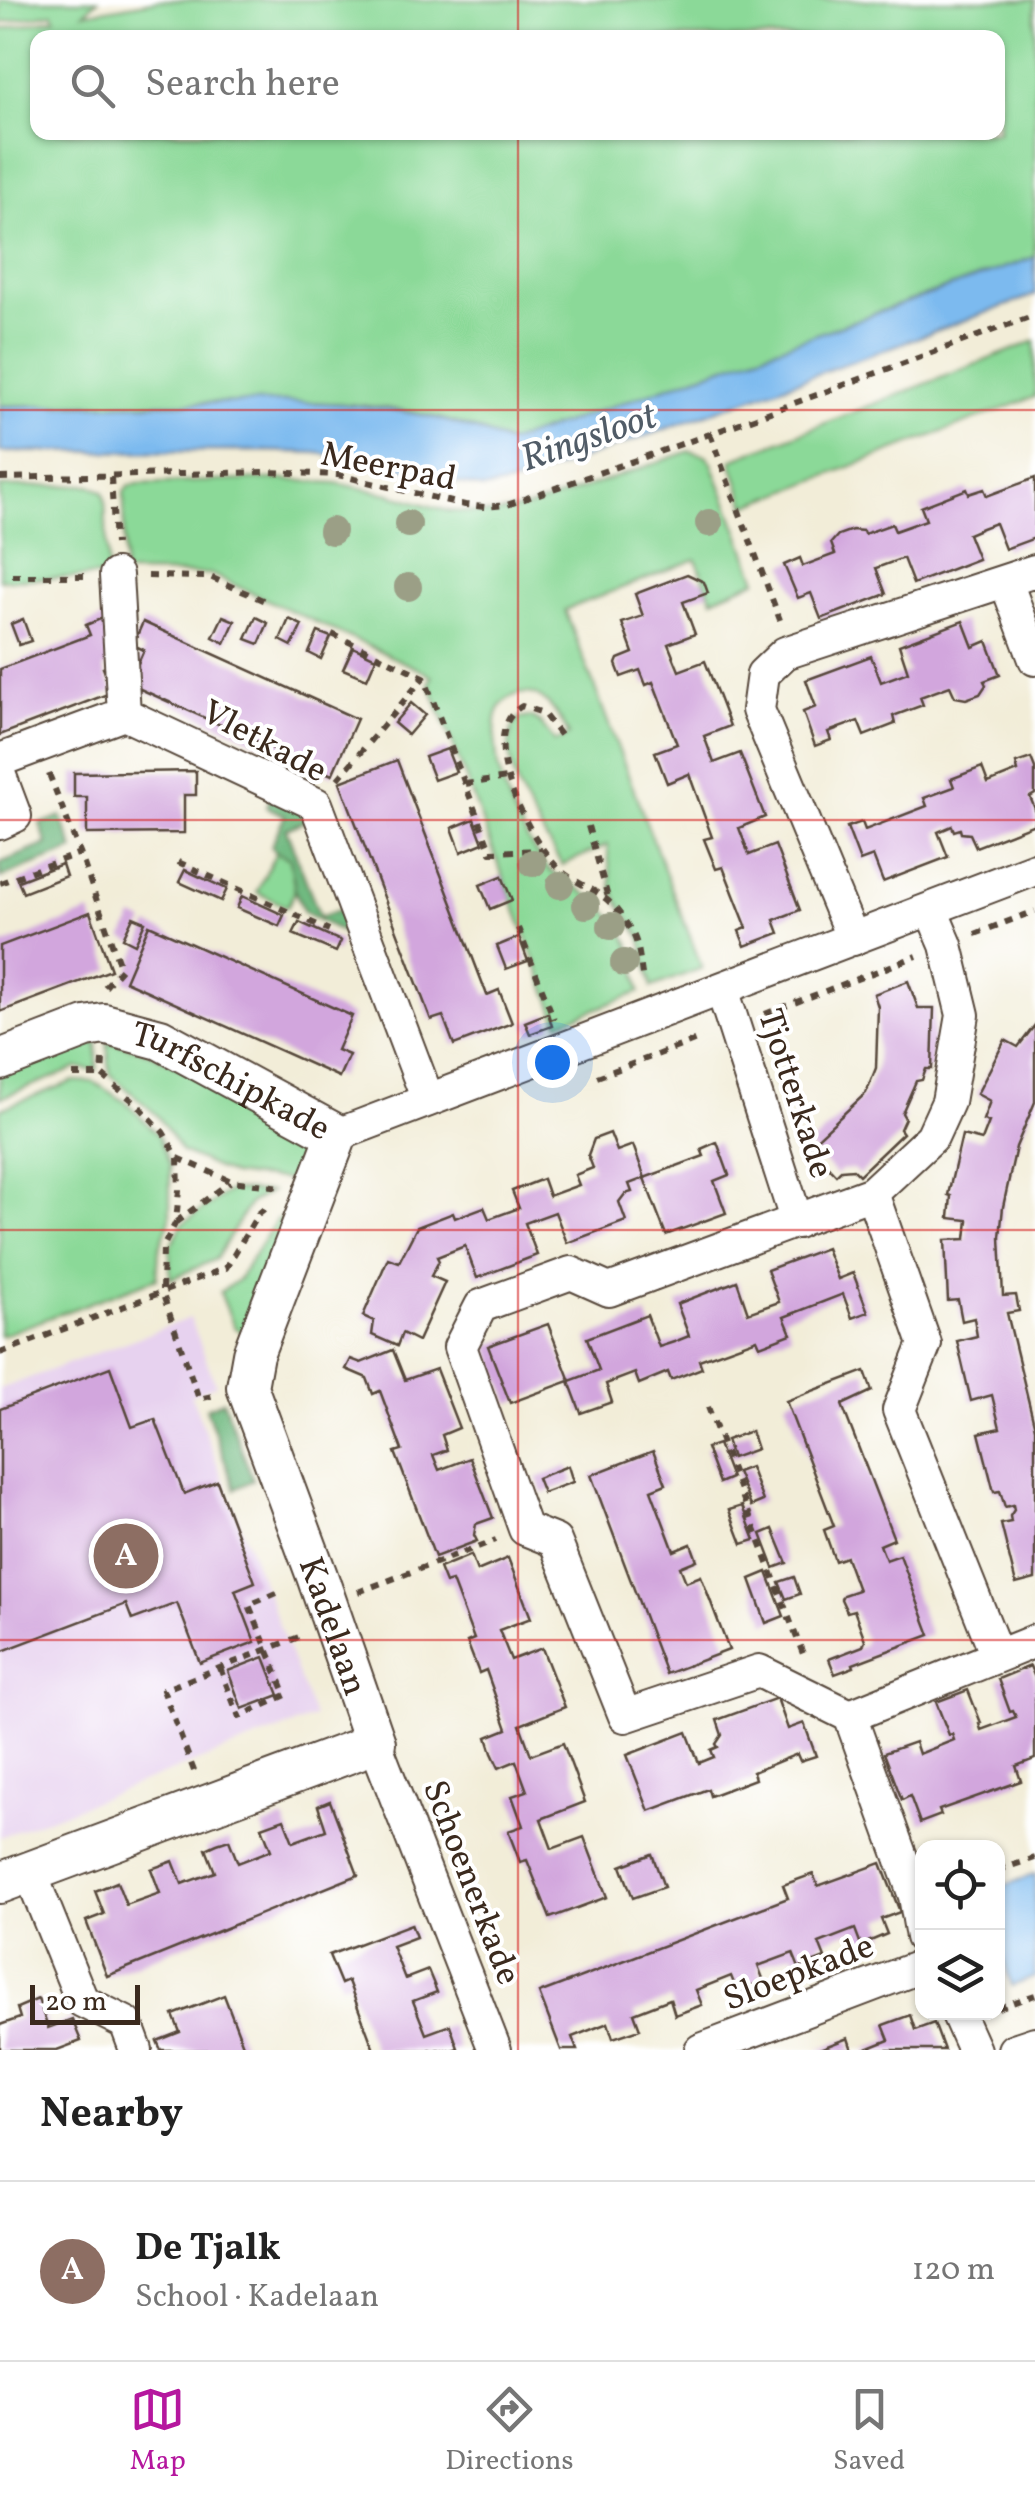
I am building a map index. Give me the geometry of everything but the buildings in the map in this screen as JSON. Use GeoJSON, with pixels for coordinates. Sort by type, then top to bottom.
{"type":"FeatureCollection","features":[{"type":"Feature","properties":{"kind":"street"},"geometry":{"type":"LineString","coordinates":[[0,760],[124,714],[116,575]]}},
{"type":"Feature","properties":{"kind":"street"},"geometry":{"type":"LineString","coordinates":[[853,939],[758,710],[763,674],[785,644],[1020,576],[1035,659]]}},
{"type":"Feature","properties":{"kind":"street","name":"Vletkade"},"geometry":{"type":"LineString","coordinates":[[124,714],[316,804],[428,1100]]}},
{"type":"Feature","properties":{"kind":"street"},"geometry":{"type":"LineString","coordinates":[[0,776],[15,816],[0,823]]}},
{"type":"Feature","properties":{"kind":"street","name":"Turfschipkade"},"geometry":{"type":"LineString","coordinates":[[0,1060],[86,1027],[104,1024],[160,1039],[337,1135],[1035,870]]}},
{"type":"Feature","properties":{"kind":"street","name":"Tjotterkade"},"geometry":{"type":"LineString","coordinates":[[525,1529],[460,1346],[481,1306],[571,1273],[609,1290],[872,1193],[932,1136],[948,1102],[964,1015],[946,945],[931,910]]}},
{"type":"Feature","properties":{"kind":"street","name":"Tjotterkade"},"geometry":{"type":"LineString","coordinates":[[722,989],[797,1222]]}},
{"type":"Feature","properties":{"kind":"street"},"geometry":{"type":"LineString","coordinates":[[247,1387],[253,1354],[337,1135]]}},
{"type":"Feature","properties":{"kind":"street","name":"Tjotterkade"},"geometry":{"type":"LineString","coordinates":[[872,1193],[925,1344],[899,1410],[996,1655]]}},
{"type":"Feature","properties":{"kind":"street","name":"Kadelaan"},"geometry":{"type":"LineString","coordinates":[[15,1877],[375,1743],[247,1387]]}},
{"type":"Feature","properties":{"kind":"street"},"geometry":{"type":"LineString","coordinates":[[525,1529],[555,1541],[625,1716],[760,1670],[836,1708],[915,1896],[921,1930]]}},
{"type":"Feature","properties":{"kind":"street"},"geometry":{"type":"LineString","coordinates":[[836,1708],[1035,1641]]}},
{"type":"Feature","properties":{"kind":"street","name":"Schoenerkade"},"geometry":{"type":"LineString","coordinates":[[375,1743],[496,2050]]}},
{"type":"Feature","properties":{"kind":"street"},"geometry":{"type":"LineString","coordinates":[[15,1877],[82,2001],[126,2024],[136,2050]]}},
{"type":"Feature","properties":{"kind":"street","name":"Sloepkade"},"geometry":{"type":"LineString","coordinates":[[701,2050],[915,1969]]}},
{"type":"Feature","properties":{"kind":"street"},"geometry":{"type":"LineString","coordinates":[[961,2020],[974,2050]]}},
{"type":"Feature","properties":{"kind":"street"},"geometry":{"type":"LineString","coordinates":[[1014,2050],[1035,2043]]}},
{"type":"Feature","properties":{"kind":"path","name":"Meerpad"},"geometry":{"type":"LineString","coordinates":[[0,478],[269,472],[338,475],[465,505],[507,505],[1035,315]]}},
{"type":"Feature","properties":{"kind":"path"},"geometry":{"type":"LineString","coordinates":[[710,434],[785,644]]}},
{"type":"Feature","properties":{"kind":"path"},"geometry":{"type":"LineString","coordinates":[[112,476],[116,575]]}},
{"type":"Feature","properties":{"kind":"path"},"geometry":{"type":"LineString","coordinates":[[332,634],[424,676],[491,852],[542,850]]}},
{"type":"Feature","properties":{"kind":"path"},"geometry":{"type":"LineString","coordinates":[[316,804],[424,676]]}},
{"type":"Feature","properties":{"kind":"path"},"geometry":{"type":"LineString","coordinates":[[560,735],[543,713],[522,706],[515,710],[504,730],[507,778],[542,850],[562,872],[609,901],[634,933],[649,1017]]}},
{"type":"Feature","properties":{"kind":"path"},"geometry":{"type":"LineString","coordinates":[[38,745],[121,969],[104,988],[102,1075],[163,1132],[178,1158],[176,1222],[164,1247],[162,1292],[199,1399],[247,1387]]}},
{"type":"Feature","properties":{"kind":"path"},"geometry":{"type":"LineString","coordinates":[[465,784],[507,778]]}},
{"type":"Feature","properties":{"kind":"path"},"geometry":{"type":"LineString","coordinates":[[588,826],[609,901]]}},
{"type":"Feature","properties":{"kind":"path"},"geometry":{"type":"LineString","coordinates":[[0,883],[80,852]]}},
{"type":"Feature","properties":{"kind":"path"},"geometry":{"type":"LineString","coordinates":[[178,862],[371,950]]}},
{"type":"Feature","properties":{"kind":"path"},"geometry":{"type":"LineString","coordinates":[[588,1080],[1035,912]]}},
{"type":"Feature","properties":{"kind":"path"},"geometry":{"type":"LineString","coordinates":[[518,928],[565,1048]]}},
{"type":"Feature","properties":{"kind":"path"},"geometry":{"type":"LineString","coordinates":[[0,1354],[226,1268],[258,1214],[294,1188],[231,1181],[178,1158]]}},
{"type":"Feature","properties":{"kind":"path"},"geometry":{"type":"LineString","coordinates":[[176,1222],[231,1181]]}},
{"type":"Feature","properties":{"kind":"path"},"geometry":{"type":"LineString","coordinates":[[708,1408],[836,1708]]}},
{"type":"Feature","properties":{"kind":"path"},"geometry":{"type":"LineString","coordinates":[[208,1806],[163,1690],[333,1623],[356,1610],[356,1593],[525,1529]]}},
{"type":"Feature","properties":{"kind":"path"},"geometry":{"type":"LineString","coordinates":[[220,1668],[239,1717],[286,1695],[249,1605],[317,1576]]}},
{"type":"Feature","properties":{"kind":"path"},"geometry":{"type":"LineString","coordinates":[[1005,1868],[1035,1858]]}},
{"type":"Feature","properties":{"kind":"path"},"geometry":{"type":"LineString","coordinates":[[1005,2005],[1035,1994]]}},
{"type":"Feature","properties":{"kind":"shaded area"},"geometry":{"type":"Polygon","coordinates":[[[190,1318],[216,1385],[191,1395],[314,1717],[0,1837],[0,1389],[190,1318]]]}},
{"type":"Feature","properties":{"kind":"green space"},"geometry":{"type":"Polygon","coordinates":[[[0,0],[98,0],[84,13],[159,0],[1035,0],[1035,257],[508,443],[435,417],[356,405],[277,402],[0,406],[0,30],[55,18],[53,13],[0,23],[0,0]]]}},
{"type":"Feature","properties":{"kind":"green space"},"geometry":{"type":"Polygon","coordinates":[[[1035,341],[1035,397],[746,506],[731,460],[1035,341]]]}},
{"type":"Feature","properties":{"kind":"green space"},"geometry":{"type":"Polygon","coordinates":[[[690,451],[706,455],[712,463],[757,580],[712,599],[696,559],[565,610],[702,968],[652,987],[640,936],[612,887],[607,845],[562,865],[531,814],[513,773],[510,735],[518,719],[531,717],[555,742],[569,735],[565,727],[547,703],[532,694],[509,698],[497,716],[498,766],[527,839],[554,874],[605,909],[627,940],[636,969],[640,992],[559,1023],[429,682],[432,677],[210,574],[124,573],[124,492],[137,484],[270,479],[336,483],[448,511],[493,514],[531,507],[690,451]]]}},
{"type":"Feature","properties":{"kind":"green space"},"geometry":{"type":"Polygon","coordinates":[[[91,485],[103,492],[105,500],[108,576],[0,580],[0,487],[91,485]]]}},
{"type":"Feature","properties":{"kind":"green space"},"geometry":{"type":"Polygon","coordinates":[[[272,795],[304,809],[308,820],[286,829],[320,917],[342,909],[350,936],[304,912],[295,891],[290,859],[271,846],[285,815],[266,807],[272,795]]]}},
{"type":"Feature","properties":{"kind":"green space"},"geometry":{"type":"Polygon","coordinates":[[[61,816],[74,850],[0,878],[0,863],[47,844],[40,824],[61,816]]]}},
{"type":"Feature","properties":{"kind":"green space"},"geometry":{"type":"Polygon","coordinates":[[[276,852],[290,859],[295,891],[287,907],[257,892],[276,852]]]}},
{"type":"Feature","properties":{"kind":"green space"},"geometry":{"type":"Polygon","coordinates":[[[107,1041],[147,1052],[291,1119],[309,1144],[315,1163],[313,1175],[294,1180],[232,1175],[182,1152],[157,1115],[110,1074],[107,1041]]]}},
{"type":"Feature","properties":{"kind":"green space"},"geometry":{"type":"Polygon","coordinates":[[[97,1042],[97,1070],[77,1068],[0,1098],[0,1073],[97,1042]]]}},
{"type":"Feature","properties":{"kind":"green space"},"geometry":{"type":"Polygon","coordinates":[[[74,1081],[94,1082],[127,1103],[158,1135],[170,1165],[170,1219],[159,1249],[157,1278],[0,1336],[0,1109],[74,1081]]]}},
{"type":"Feature","properties":{"kind":"green space"},"geometry":{"type":"Polygon","coordinates":[[[231,1190],[269,1192],[250,1203],[216,1259],[170,1279],[170,1247],[183,1223],[231,1190]]]}},
{"type":"Feature","properties":{"kind":"green space"},"geometry":{"type":"Polygon","coordinates":[[[300,1213],[245,1334],[234,1327],[220,1292],[238,1280],[277,1219],[300,1213]]]}},
{"type":"Feature","properties":{"kind":"green space"},"geometry":{"type":"Polygon","coordinates":[[[223,1401],[253,1480],[235,1489],[206,1408],[223,1401]]]}},
{"type":"Feature","properties":{"kind":"water","name":"Ringsloot"},"geometry":{"type":"Polygon","coordinates":[[[1035,257],[1035,295],[516,483],[483,489],[317,453],[0,452],[0,406],[278,402],[357,405],[434,417],[508,443],[1035,257]]]}},
{"type":"Feature","properties":{"kind":"water"},"geometry":{"type":"Polygon","coordinates":[[[1035,1874],[1035,1977],[1012,1986],[1005,1966],[1005,1885],[1035,1874]]]}},
{"type":"Feature","properties":{"kind":"place","name":"De Tjalk"},"geometry":{"type":"Point","coordinates":[126,1556]}}]}
